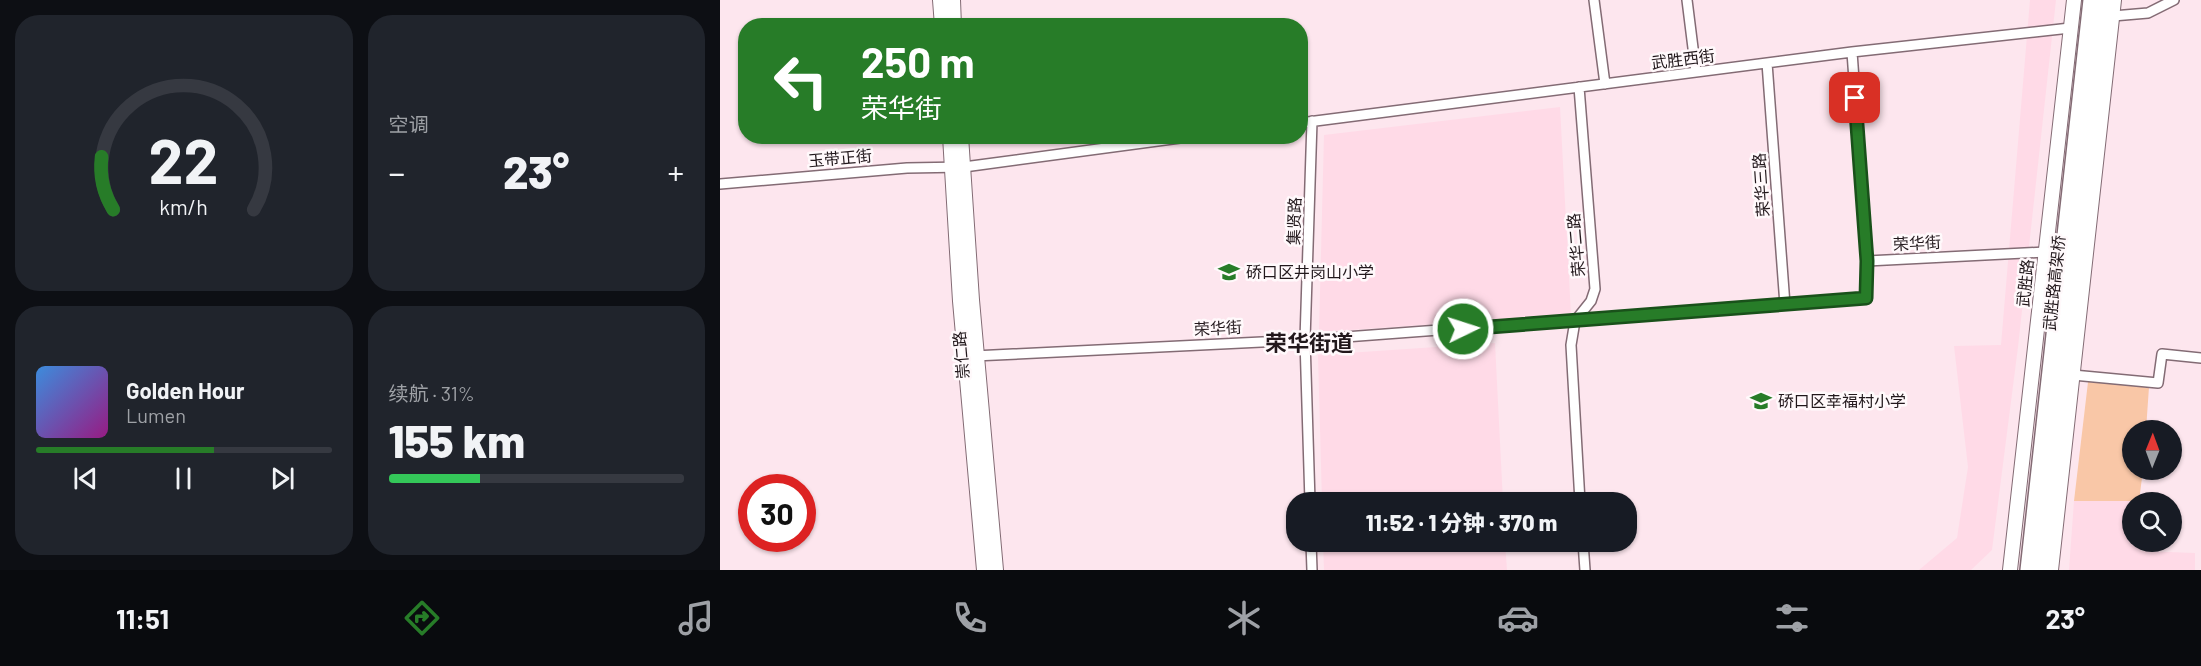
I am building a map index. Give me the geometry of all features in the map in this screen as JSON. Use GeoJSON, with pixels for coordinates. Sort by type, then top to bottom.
{"type":"FeatureCollection","features":[{"type":"Feature","properties":{"kind":"main road"},"geometry":{"type":"LineString","coordinates":[[940,0],[941,18]]}},
{"type":"Feature","properties":{"kind":"main road"},"geometry":{"type":"LineString","coordinates":[[953,0],[954,18]]}},
{"type":"Feature","properties":{"kind":"main road","name":"武胜路"},"geometry":{"type":"LineString","coordinates":[[2010,570],[2074,0]]}},
{"type":"Feature","properties":{"kind":"main road","name":"武胜路高架桥"},"geometry":{"type":"LineString","coordinates":[[2028,570],[2091,0]]}},
{"type":"Feature","properties":{"kind":"main road","name":"武胜路高架桥"},"geometry":{"type":"LineString","coordinates":[[2040,570],[2105,0]]}},
{"type":"Feature","properties":{"kind":"main road"},"geometry":{"type":"LineString","coordinates":[[2051,570],[2114,0]]}},
{"type":"Feature","properties":{"kind":"main road","name":"崇仁路"},"geometry":{"type":"LineString","coordinates":[[952,144],[958,167],[984,570]]}},
{"type":"Feature","properties":{"kind":"main road","name":"崇仁路"},"geometry":{"type":"LineString","coordinates":[[958,167],[961,144]]}},
{"type":"Feature","properties":{"kind":"main road","name":"崇仁路"},"geometry":{"type":"LineString","coordinates":[[971,357],[996,570]]}},
{"type":"Feature","properties":{"kind":"street"},"geometry":{"type":"LineString","coordinates":[[1594,0],[1605,84]]}},
{"type":"Feature","properties":{"kind":"street"},"geometry":{"type":"LineString","coordinates":[[1687,0],[1696,72]]}},
{"type":"Feature","properties":{"kind":"street"},"geometry":{"type":"LineString","coordinates":[[2112,16],[2148,14],[2174,0]]}},
{"type":"Feature","properties":{"kind":"street","name":"武胜西街"},"geometry":{"type":"LineString","coordinates":[[1308,122],[1851,52],[2070,28]]}},
{"type":"Feature","properties":{"kind":"street"},"geometry":{"type":"LineString","coordinates":[[1851,52],[1867,261]]}},
{"type":"Feature","properties":{"kind":"street","name":"荣华三路"},"geometry":{"type":"LineString","coordinates":[[1767,63],[1785,305]]}},
{"type":"Feature","properties":{"kind":"street","name":"荣华二路"},"geometry":{"type":"LineString","coordinates":[[1579,87],[1595,289],[1591,301],[1575,321],[1571,345],[1579,492]]}},
{"type":"Feature","properties":{"kind":"street","name":"集贤路"},"geometry":{"type":"LineString","coordinates":[[1310,492],[1305,340],[1312,121]]}},
{"type":"Feature","properties":{"kind":"street"},"geometry":{"type":"LineString","coordinates":[[958,167],[1134,144]]}},
{"type":"Feature","properties":{"kind":"street","name":"玉带正街"},"geometry":{"type":"LineString","coordinates":[[720,184],[907,168],[958,167]]}},
{"type":"Feature","properties":{"kind":"street","name":"荣华街"},"geometry":{"type":"LineString","coordinates":[[971,357],[1305,340],[1866,298],[1867,261],[2045,252]]}},
{"type":"Feature","properties":{"kind":"street"},"geometry":{"type":"LineString","coordinates":[[2073,375],[2158,383],[2162,354],[2201,358]]}},
{"type":"Feature","properties":{"kind":"street"},"geometry":{"type":"LineString","coordinates":[[1311,552],[1312,570]]}},
{"type":"Feature","properties":{"kind":"street"},"geometry":{"type":"LineString","coordinates":[[1584,552],[1585,570]]}},
{"type":"Feature","properties":{"kind":"shaded area"},"geometry":{"type":"Polygon","coordinates":[[[2030,0],[2056,0],[2018,347],[1992,550],[1971,570],[1919,570],[1957,538],[1968,467],[1954,346],[2001,345],[2030,0]]]}},
{"type":"Feature","properties":{"kind":"shaded area"},"geometry":{"type":"Polygon","coordinates":[[[1560,107],[1571,315],[1319,332],[1324,135],[1560,107]]]}},
{"type":"Feature","properties":{"kind":"shaded area"},"geometry":{"type":"Polygon","coordinates":[[[1495,343],[1502,492],[1322,492],[1318,355],[1495,343]]]}},
{"type":"Feature","properties":{"kind":"shaded area"},"geometry":{"type":"Polygon","coordinates":[[[2088,382],[2149,387],[2147,420],[2122,420],[2122,480],[2142,480],[2140,492],[2122,492],[2122,501],[2074,501],[2088,382]]]}},
{"type":"Feature","properties":{"kind":"shaded area"},"geometry":{"type":"Polygon","coordinates":[[[2074,501],[2122,501],[2122,552],[2195,553],[2195,570],[2069,570],[2074,501]]]}},
{"type":"Feature","properties":{"kind":"shaded area"},"geometry":{"type":"Polygon","coordinates":[[[1323,552],[1506,552],[1507,570],[1324,570],[1323,552]]]}},
{"type":"Feature","properties":{"kind":"place","name":"硚口区井岗山小学"},"geometry":{"type":"Point","coordinates":[1229,272]}},
{"type":"Feature","properties":{"kind":"place","name":"硚口区幸福村小学"},"geometry":{"type":"Point","coordinates":[1761,401]}},
{"type":"Feature","properties":{"kind":"district","name":"荣华街道"},"geometry":{"type":"Point","coordinates":[1309,343]}},
{"type":"Feature","properties":{"kind":"route"},"geometry":{"type":"LineString","coordinates":[[1463,329],[1866,298],[1867,261],[1855,98]]}}]}
